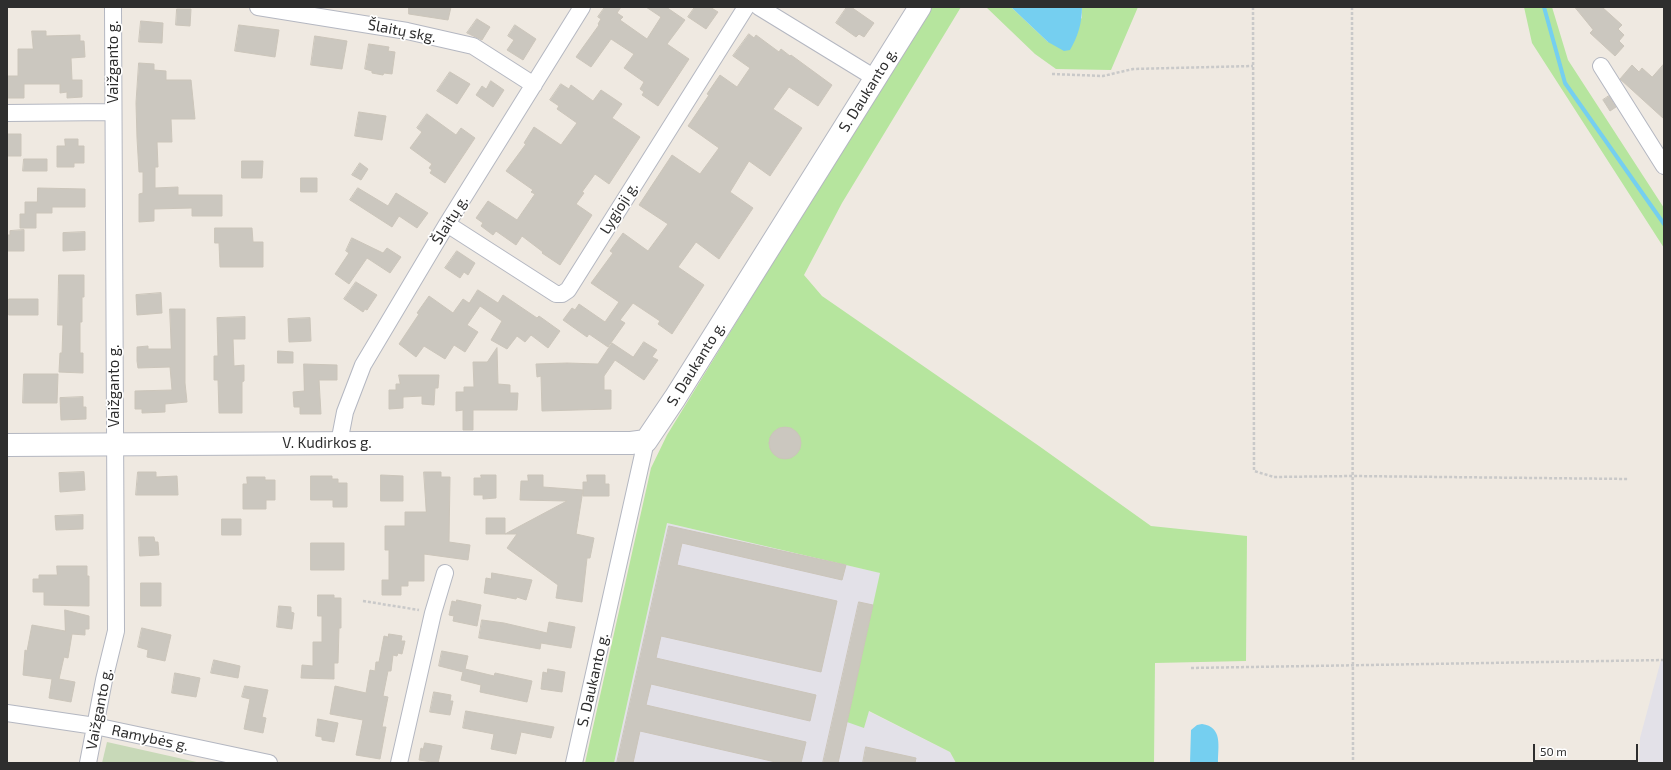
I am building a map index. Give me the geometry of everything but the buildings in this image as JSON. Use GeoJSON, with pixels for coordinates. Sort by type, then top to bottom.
{"type":"FeatureCollection","features":[{"type":"Feature","properties":{"kind":"street","name":"Vaižganto g."},"geometry":{"type":"LineString","coordinates":[[88,763],[104,680],[116,631],[113,7]]}},
{"type":"Feature","properties":{"kind":"street","name":"Šlaitų skg."},"geometry":{"type":"LineString","coordinates":[[258,7],[407,31],[473,46],[534,85]]}},
{"type":"Feature","properties":{"kind":"street","name":"Šlaitų g."},"geometry":{"type":"LineString","coordinates":[[339,443],[346,412],[363,365],[447,224],[582,7]]}},
{"type":"Feature","properties":{"kind":"street","name":"Lygioji g."},"geometry":{"type":"LineString","coordinates":[[447,224],[556,294],[562,294],[568,290],[746,7]]}},
{"type":"Feature","properties":{"kind":"street"},"geometry":{"type":"LineString","coordinates":[[759,7],[875,78]]}},
{"type":"Feature","properties":{"kind":"street","name":"S. Daukanto g."},"geometry":{"type":"LineString","coordinates":[[574,763],[646,440],[672,403],[920,7]]}},
{"type":"Feature","properties":{"kind":"street"},"geometry":{"type":"LineString","coordinates":[[1601,66],[1664,166]]}},
{"type":"Feature","properties":{"kind":"street"},"geometry":{"type":"LineString","coordinates":[[7,113],[113,112]]}},
{"type":"Feature","properties":{"kind":"street","name":"V. Kudirkos g."},"geometry":{"type":"LineString","coordinates":[[7,445],[630,443],[646,440]]}},
{"type":"Feature","properties":{"kind":"street"},"geometry":{"type":"LineString","coordinates":[[399,763],[432,613],[445,573]]}},
{"type":"Feature","properties":{"kind":"street","name":"Ramybės g."},"geometry":{"type":"LineString","coordinates":[[7,713],[95,726],[269,763]]}},
{"type":"Feature","properties":{"kind":"path"},"geometry":{"type":"LineString","coordinates":[[1253,7],[1254,471],[1274,476],[1629,479]]}},
{"type":"Feature","properties":{"kind":"path"},"geometry":{"type":"LineString","coordinates":[[1352,7],[1352,763]]}},
{"type":"Feature","properties":{"kind":"path"},"geometry":{"type":"LineString","coordinates":[[1052,74],[1103,76],[1133,69],[1253,66]]}},
{"type":"Feature","properties":{"kind":"path"},"geometry":{"type":"LineString","coordinates":[[363,601],[432,613]]}},
{"type":"Feature","properties":{"kind":"path"},"geometry":{"type":"LineString","coordinates":[[1191,668],[1664,660]]}},
{"type":"Feature","properties":{"kind":"shaded area"},"geometry":{"type":"Polygon","coordinates":[[[667,523],[881,573],[848,722],[868,711],[950,752],[956,763],[614,763],[667,523]]]}},
{"type":"Feature","properties":{"kind":"shaded area"},"geometry":{"type":"Polygon","coordinates":[[[1661,660],[1664,660],[1664,763],[1639,763],[1640,738],[1661,660]]]}},
{"type":"Feature","properties":{"kind":"green space"},"geometry":{"type":"Polygon","coordinates":[[[930,7],[961,7],[842,203],[804,275],[822,296],[1039,446],[1151,526],[1247,536],[1246,661],[1155,663],[1154,763],[956,763],[950,752],[869,711],[864,728],[847,722],[880,573],[667,523],[614,763],[585,763],[651,468],[667,435],[930,7]]]}},
{"type":"Feature","properties":{"kind":"green space"},"geometry":{"type":"Polygon","coordinates":[[[986,7],[1011,7],[1048,42],[1082,18],[1082,7],[1138,7],[1111,70],[1056,69],[1035,54],[986,7]]]}},
{"type":"Feature","properties":{"kind":"green space"},"geometry":{"type":"Polygon","coordinates":[[[1524,7],[1552,7],[1568,60],[1664,208],[1664,248],[1532,43],[1524,7]]]}},
{"type":"Feature","properties":{"kind":"green space"},"geometry":{"type":"Polygon","coordinates":[[[107,742],[201,763],[102,763],[107,742]]]}},
{"type":"Feature","properties":{"kind":"water"},"geometry":{"type":"Polygon","coordinates":[[[1011,7],[1082,7],[1079,29],[1070,50],[1064,51],[1048,42],[1011,7]]]}},
{"type":"Feature","properties":{"kind":"water"},"geometry":{"type":"Polygon","coordinates":[[[1202,724],[1209,726],[1216,733],[1218,738],[1218,763],[1190,763],[1191,730],[1197,725],[1202,724]]]}},
{"type":"Feature","properties":{"kind":"waterway"},"geometry":{"type":"LineString","coordinates":[[1544,7],[1565,83],[1664,224]]}}]}
